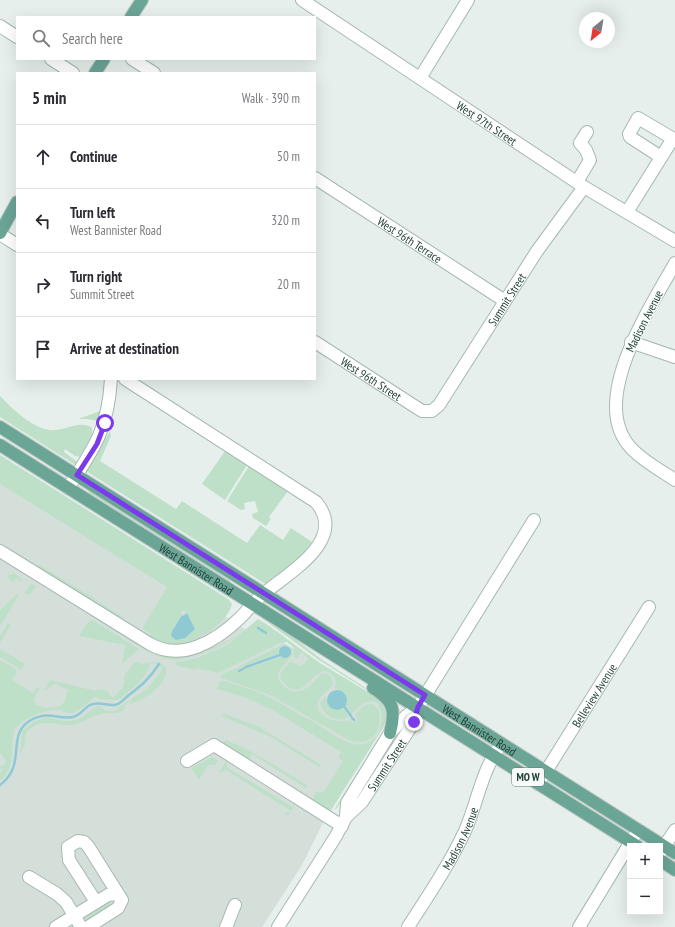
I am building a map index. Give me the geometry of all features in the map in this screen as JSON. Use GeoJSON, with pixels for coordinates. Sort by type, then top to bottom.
{"type":"FeatureCollection","features":[{"type":"Feature","properties":{"kind":"main road"},"geometry":{"type":"LineString","coordinates":[[132,16],[142,0]]}},
{"type":"Feature","properties":{"kind":"main road"},"geometry":{"type":"LineString","coordinates":[[96,72],[103,60]]}},
{"type":"Feature","properties":{"kind":"main road"},"geometry":{"type":"LineString","coordinates":[[0,233],[16,204]]}},
{"type":"Feature","properties":{"kind":"main road","name":"West Bannister Road"},"geometry":{"type":"LineString","coordinates":[[0,427],[546,771],[638,830],[654,843]]}},
{"type":"Feature","properties":{"kind":"main road","name":"West Bannister Road"},"geometry":{"type":"LineString","coordinates":[[0,445],[632,843]]}},
{"type":"Feature","properties":{"kind":"main road"},"geometry":{"type":"LineString","coordinates":[[313,642],[324,657],[386,696],[394,712],[390,733]]}},
{"type":"Feature","properties":{"kind":"main road","name":"West Bannister Road"},"geometry":{"type":"LineString","coordinates":[[663,850],[675,853]]}},
{"type":"Feature","properties":{"kind":"main road"},"geometry":{"type":"LineString","coordinates":[[663,862],[675,870]]}},
{"type":"Feature","properties":{"kind":"street","name":"West 97th Street"},"geometry":{"type":"LineString","coordinates":[[302,0],[580,184],[675,241]]}},
{"type":"Feature","properties":{"kind":"street"},"geometry":{"type":"LineString","coordinates":[[420,78],[468,0]]}},
{"type":"Feature","properties":{"kind":"street"},"geometry":{"type":"LineString","coordinates":[[0,26],[16,36]]}},
{"type":"Feature","properties":{"kind":"street"},"geometry":{"type":"LineString","coordinates":[[53,60],[71,72]]}},
{"type":"Feature","properties":{"kind":"street"},"geometry":{"type":"LineString","coordinates":[[134,60],[152,72]]}},
{"type":"Feature","properties":{"kind":"street","name":"Summit Street"},"geometry":{"type":"LineString","coordinates":[[429,411],[439,405],[580,184],[590,160],[586,150],[580,143],[587,132]]}},
{"type":"Feature","properties":{"kind":"street"},"geometry":{"type":"LineString","coordinates":[[626,212],[661,156]]}},
{"type":"Feature","properties":{"kind":"street","name":"West 96th Terrace"},"geometry":{"type":"LineString","coordinates":[[316,179],[505,301]]}},
{"type":"Feature","properties":{"kind":"street"},"geometry":{"type":"LineString","coordinates":[[0,233],[16,244]]}},
{"type":"Feature","properties":{"kind":"street","name":"Madison Avenue"},"geometry":{"type":"LineString","coordinates":[[675,263],[631,342],[620,375],[616,412],[620,429],[630,447],[643,459],[675,480]]}},
{"type":"Feature","properties":{"kind":"street"},"geometry":{"type":"LineString","coordinates":[[631,342],[675,357]]}},
{"type":"Feature","properties":{"kind":"street","name":"West 96th Street"},"geometry":{"type":"LineString","coordinates":[[316,343],[422,411],[429,411]]}},
{"type":"Feature","properties":{"kind":"street"},"geometry":{"type":"LineString","coordinates":[[68,488],[101,435],[110,399],[111,380]]}},
{"type":"Feature","properties":{"kind":"street"},"geometry":{"type":"LineString","coordinates":[[0,551],[126,624],[161,650],[187,650],[224,632],[241,617],[252,603],[314,553],[324,534],[326,525],[326,519],[322,509],[316,502],[127,380]]}},
{"type":"Feature","properties":{"kind":"street"},"geometry":{"type":"LineString","coordinates":[[418,707],[534,520]]}},
{"type":"Feature","properties":{"kind":"street","name":"Belleview Avenue"},"geometry":{"type":"LineString","coordinates":[[538,784],[649,607]]}},
{"type":"Feature","properties":{"kind":"street","name":"Summit Street"},"geometry":{"type":"LineString","coordinates":[[344,821],[347,803],[390,733],[406,716],[418,707]]}},
{"type":"Feature","properties":{"kind":"street","name":"Summit Street"},"geometry":{"type":"LineString","coordinates":[[278,927],[344,821],[362,802],[414,722],[418,707]]}},
{"type":"Feature","properties":{"kind":"street","name":"Madison Avenue"},"geometry":{"type":"LineString","coordinates":[[408,927],[455,852],[472,813],[486,767],[492,755],[501,744]]}},
{"type":"Feature","properties":{"kind":"street"},"geometry":{"type":"LineString","coordinates":[[187,761],[214,745],[344,821]]}},
{"type":"Feature","properties":{"kind":"street"},"geometry":{"type":"LineString","coordinates":[[634,843],[638,830]]}},
{"type":"Feature","properties":{"kind":"street"},"geometry":{"type":"LineString","coordinates":[[663,848],[675,830]]}},
{"type":"Feature","properties":{"kind":"street"},"geometry":{"type":"LineString","coordinates":[[88,927],[118,908],[122,900],[88,846],[84,842],[78,841],[68,848],[69,860],[96,902]]}},
{"type":"Feature","properties":{"kind":"street"},"geometry":{"type":"LineString","coordinates":[[579,927],[627,855]]}},
{"type":"Feature","properties":{"kind":"street"},"geometry":{"type":"LineString","coordinates":[[31,875],[66,902],[81,927]]}},
{"type":"Feature","properties":{"kind":"street"},"geometry":{"type":"LineString","coordinates":[[56,927],[96,902],[112,894],[120,897]]}},
{"type":"Feature","properties":{"kind":"street"},"geometry":{"type":"LineString","coordinates":[[228,924],[228,916],[238,907]]}},
{"type":"Feature","properties":{"kind":"shaded area"},"geometry":{"type":"Polygon","coordinates":[[[0,458],[211,607],[254,635],[259,627],[359,690],[382,710],[383,725],[323,823],[302,865],[262,927],[0,927],[0,458]]]}},
{"type":"Feature","properties":{"kind":"green space"},"geometry":{"type":"Polygon","coordinates":[[[0,396],[23,417],[44,429],[55,430],[77,425],[92,428],[93,438],[82,457],[75,456],[65,449],[64,452],[79,463],[77,466],[0,417],[0,396]]]}},
{"type":"Feature","properties":{"kind":"green space"},"geometry":{"type":"Polygon","coordinates":[[[103,410],[99,421],[78,419],[103,410]]]}},
{"type":"Feature","properties":{"kind":"green space"},"geometry":{"type":"Polygon","coordinates":[[[110,431],[111,436],[100,461],[176,509],[182,501],[247,543],[260,525],[283,540],[291,528],[312,542],[304,557],[267,585],[86,471],[110,431]]]}},
{"type":"Feature","properties":{"kind":"green space"},"geometry":{"type":"Polygon","coordinates":[[[0,451],[228,595],[230,598],[0,453],[0,451]]]}},
{"type":"Feature","properties":{"kind":"green space"},"geometry":{"type":"Polygon","coordinates":[[[225,451],[247,465],[225,500],[202,484],[225,451]]]}},
{"type":"Feature","properties":{"kind":"green space"},"geometry":{"type":"Polygon","coordinates":[[[0,455],[228,599],[232,604],[230,609],[224,619],[215,627],[206,634],[202,635],[201,638],[188,644],[168,644],[149,637],[151,634],[142,629],[167,587],[0,484],[0,455]],[[184,610],[180,613],[182,615],[173,628],[173,638],[179,640],[194,624],[184,610]]]}},
{"type":"Feature","properties":{"kind":"green space"},"geometry":{"type":"Polygon","coordinates":[[[249,466],[288,491],[269,517],[271,519],[266,526],[253,518],[252,514],[258,512],[255,501],[244,503],[245,509],[241,510],[227,501],[249,466]]]}},
{"type":"Feature","properties":{"kind":"green space"},"geometry":{"type":"Polygon","coordinates":[[[90,489],[232,579],[229,583],[90,495],[88,493],[90,489]]]}},
{"type":"Feature","properties":{"kind":"green space"},"geometry":{"type":"Polygon","coordinates":[[[38,564],[98,601],[96,604],[84,596],[85,594],[80,594],[38,567],[38,564]]]}},
{"type":"Feature","properties":{"kind":"green space"},"geometry":{"type":"Polygon","coordinates":[[[14,573],[23,580],[21,582],[17,578],[13,581],[14,583],[7,576],[14,573]]]}},
{"type":"Feature","properties":{"kind":"green space"},"geometry":{"type":"Polygon","coordinates":[[[31,584],[36,586],[30,595],[24,593],[31,584]]]}},
{"type":"Feature","properties":{"kind":"green space"},"geometry":{"type":"Polygon","coordinates":[[[17,594],[19,595],[0,626],[0,610],[17,594]]]}},
{"type":"Feature","properties":{"kind":"green space"},"geometry":{"type":"Polygon","coordinates":[[[99,602],[123,617],[120,619],[98,605],[99,602]]]}},
{"type":"Feature","properties":{"kind":"green space"},"geometry":{"type":"Polygon","coordinates":[[[93,615],[141,645],[140,647],[91,616],[93,615]]]}},
{"type":"Feature","properties":{"kind":"green space"},"geometry":{"type":"Polygon","coordinates":[[[259,616],[284,630],[321,659],[381,698],[319,660],[259,616]]]}},
{"type":"Feature","properties":{"kind":"green space"},"geometry":{"type":"Polygon","coordinates":[[[258,619],[320,663],[373,696],[384,705],[386,717],[383,728],[331,810],[314,801],[313,798],[316,792],[324,792],[343,761],[338,758],[341,752],[271,709],[244,697],[217,689],[219,682],[224,681],[262,694],[350,743],[365,744],[374,738],[380,729],[382,717],[379,707],[374,702],[364,703],[352,714],[350,714],[345,706],[347,700],[345,694],[334,688],[336,683],[335,678],[327,671],[321,672],[315,676],[300,689],[294,689],[288,686],[280,678],[281,672],[291,661],[300,666],[304,664],[308,658],[301,653],[297,659],[294,657],[294,648],[287,642],[278,644],[218,673],[196,668],[195,670],[175,665],[176,662],[198,658],[227,645],[258,619]]]}},
{"type":"Feature","properties":{"kind":"green space"},"geometry":{"type":"Polygon","coordinates":[[[92,620],[139,649],[122,664],[125,645],[79,636],[88,622],[92,620]]]}},
{"type":"Feature","properties":{"kind":"green space"},"geometry":{"type":"Polygon","coordinates":[[[8,623],[11,625],[0,643],[0,636],[8,623]]]}},
{"type":"Feature","properties":{"kind":"green space"},"geometry":{"type":"Polygon","coordinates":[[[236,636],[211,650],[184,659],[176,660],[160,657],[142,648],[144,647],[156,653],[168,656],[179,657],[213,648],[236,636]]]}},
{"type":"Feature","properties":{"kind":"green space"},"geometry":{"type":"Polygon","coordinates":[[[284,644],[292,648],[293,654],[278,673],[278,677],[283,685],[296,692],[305,689],[321,674],[328,674],[332,678],[333,685],[318,700],[319,711],[323,715],[333,720],[350,720],[354,723],[358,719],[355,715],[365,705],[373,704],[378,710],[380,718],[378,729],[373,737],[363,742],[349,740],[270,695],[221,678],[221,675],[239,668],[239,666],[284,644]],[[279,651],[278,654],[241,667],[239,671],[281,657],[279,651]]]}},
{"type":"Feature","properties":{"kind":"green space"},"geometry":{"type":"Polygon","coordinates":[[[0,649],[25,664],[21,670],[0,657],[0,649]]]}},
{"type":"Feature","properties":{"kind":"green space"},"geometry":{"type":"Polygon","coordinates":[[[0,660],[16,669],[16,674],[12,680],[33,693],[37,687],[40,689],[36,694],[34,701],[37,705],[45,708],[60,706],[65,701],[67,691],[70,691],[56,684],[44,691],[50,680],[96,691],[97,689],[107,691],[113,698],[123,687],[125,674],[135,662],[144,664],[152,662],[158,662],[166,667],[166,673],[164,680],[154,691],[135,702],[129,704],[132,699],[147,689],[162,670],[160,665],[150,663],[149,668],[142,679],[133,689],[118,700],[98,699],[97,697],[94,697],[73,713],[49,710],[23,721],[17,727],[14,734],[12,757],[7,774],[0,781],[0,773],[4,768],[1,770],[0,767],[7,762],[0,753],[0,660]]]}},
{"type":"Feature","properties":{"kind":"green space"},"geometry":{"type":"Polygon","coordinates":[[[325,696],[331,708],[338,710],[343,708],[349,717],[344,719],[335,719],[327,715],[320,703],[325,696]]]}},
{"type":"Feature","properties":{"kind":"green space"},"geometry":{"type":"Polygon","coordinates":[[[131,699],[124,707],[117,709],[117,708],[131,699]]]}},
{"type":"Feature","properties":{"kind":"green space"},"geometry":{"type":"Polygon","coordinates":[[[99,706],[106,711],[113,711],[125,707],[125,709],[117,713],[104,713],[76,724],[39,724],[26,733],[25,745],[20,754],[22,731],[31,724],[43,718],[64,721],[75,720],[81,718],[99,706]]]}},
{"type":"Feature","properties":{"kind":"green space"},"geometry":{"type":"Polygon","coordinates":[[[223,713],[259,727],[320,764],[321,767],[271,737],[222,716],[223,713]]]}},
{"type":"Feature","properties":{"kind":"green space"},"geometry":{"type":"Polygon","coordinates":[[[397,735],[399,736],[374,776],[352,805],[397,735]]]}},
{"type":"Feature","properties":{"kind":"green space"},"geometry":{"type":"Polygon","coordinates":[[[378,739],[379,741],[337,808],[334,810],[378,739]]]}},
{"type":"Feature","properties":{"kind":"green space"},"geometry":{"type":"Polygon","coordinates":[[[226,740],[268,761],[308,787],[306,788],[255,755],[251,754],[250,762],[224,744],[224,741],[226,740]]]}},
{"type":"Feature","properties":{"kind":"green space"},"geometry":{"type":"Polygon","coordinates":[[[212,757],[217,760],[217,762],[215,765],[208,765],[199,780],[191,768],[212,757]]]}},
{"type":"Feature","properties":{"kind":"green space"},"geometry":{"type":"Polygon","coordinates":[[[226,761],[228,768],[293,807],[294,802],[296,803],[289,815],[284,815],[291,811],[226,770],[219,773],[226,761]]]}},
{"type":"Feature","properties":{"kind":"green space"},"geometry":{"type":"Polygon","coordinates":[[[111,900],[111,904],[106,910],[87,922],[85,920],[84,917],[111,900]]]}},
{"type":"Feature","properties":{"kind":"water"},"geometry":{"type":"Polygon","coordinates":[[[187,613],[195,629],[185,638],[176,640],[171,636],[172,631],[182,615],[183,616],[187,613]]]}},
{"type":"Feature","properties":{"kind":"water"},"geometry":{"type":"Polygon","coordinates":[[[285,646],[289,648],[291,652],[289,656],[285,658],[281,656],[279,652],[281,648],[285,646]]]}},
{"type":"Feature","properties":{"kind":"water"},"geometry":{"type":"Polygon","coordinates":[[[337,690],[344,693],[347,700],[344,707],[337,710],[330,707],[327,700],[330,693],[337,690]]]}},
{"type":"Feature","properties":{"kind":"waterway"},"geometry":{"type":"LineString","coordinates":[[258,628],[266,633]]}},
{"type":"Feature","properties":{"kind":"waterway"},"geometry":{"type":"LineString","coordinates":[[239,671],[280,655]]}},
{"type":"Feature","properties":{"kind":"waterway"},"geometry":{"type":"LineString","coordinates":[[0,785],[8,777],[13,768],[17,742],[23,726],[31,720],[48,715],[67,718],[73,717],[93,704],[117,704],[146,681],[159,664]]}},
{"type":"Feature","properties":{"kind":"waterway"},"geometry":{"type":"LineString","coordinates":[[343,705],[351,716]]}},
{"type":"Feature","properties":{"kind":"route"},"geometry":{"type":"LineString","coordinates":[[105,423],[97,444],[77,475],[425,695],[418,707],[414,722]]}}]}
